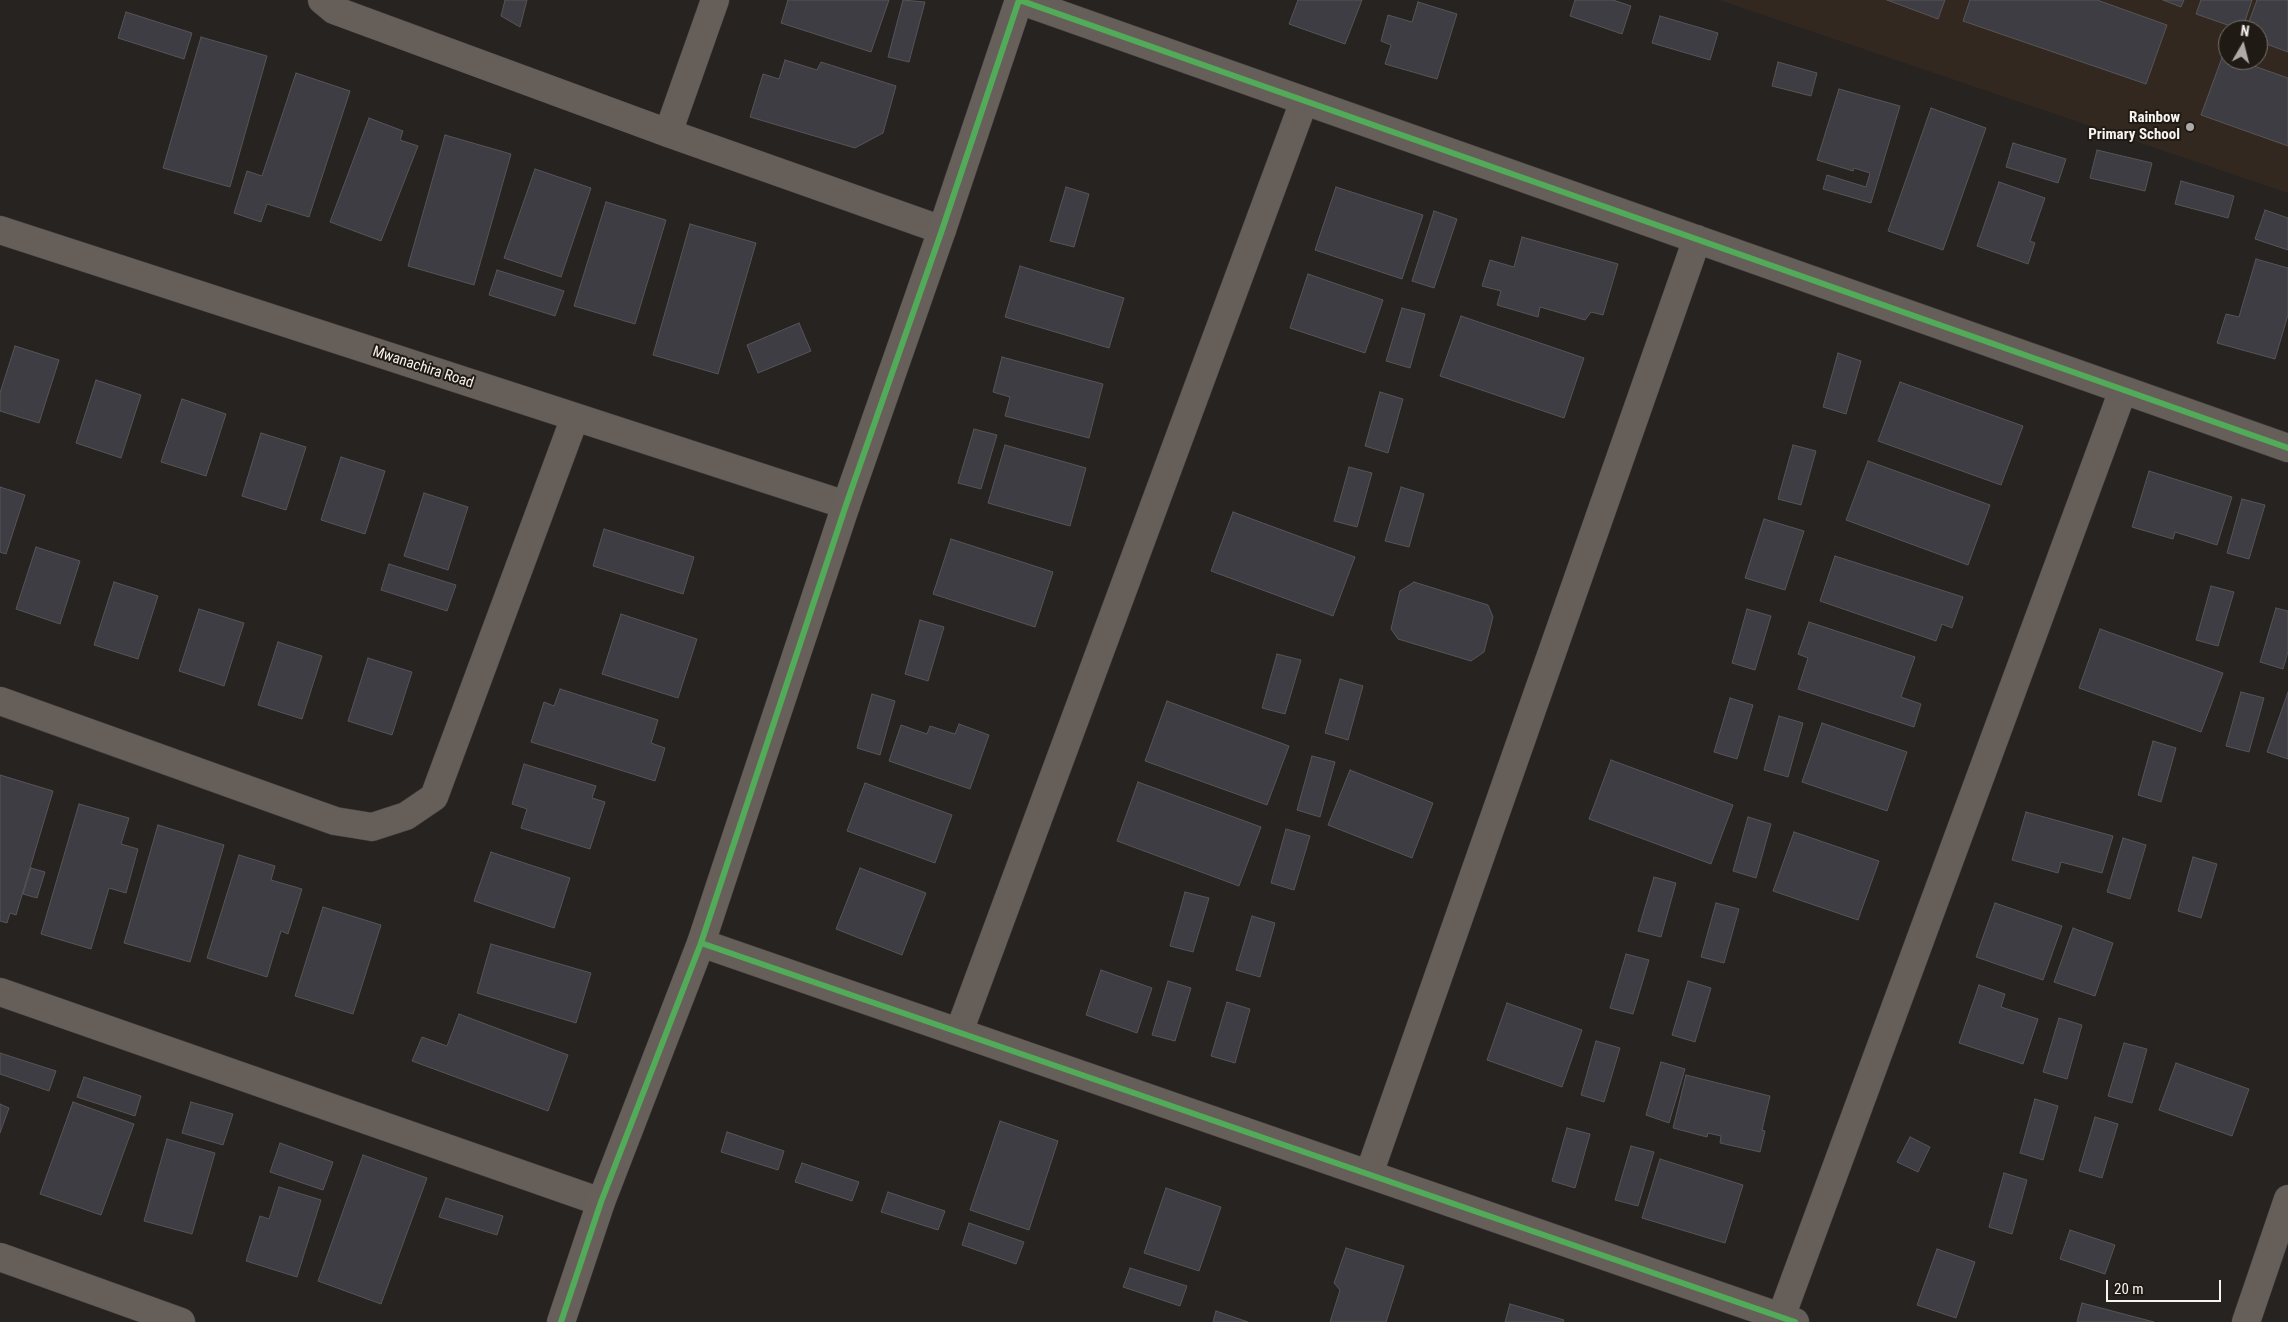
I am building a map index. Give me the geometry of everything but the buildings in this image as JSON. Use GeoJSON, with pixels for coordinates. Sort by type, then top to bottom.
{"type":"FeatureCollection","features":[{"type":"Feature","properties":{"kind":"street"},"geometry":{"type":"LineString","coordinates":[[322,0],[334,10],[668,133],[942,230]]}},
{"type":"Feature","properties":{"kind":"street"},"geometry":{"type":"LineString","coordinates":[[668,133],[715,0]]}},
{"type":"Feature","properties":{"kind":"street"},"geometry":{"type":"LineString","coordinates":[[561,1322],[602,1202],[701,943],[846,505],[942,230],[1019,0],[2288,448]]}},
{"type":"Feature","properties":{"kind":"street"},"geometry":{"type":"LineString","coordinates":[[959,1032],[1304,101]]}},
{"type":"Feature","properties":{"kind":"street","name":"Mwanachira Road"},"geometry":{"type":"LineString","coordinates":[[0,230],[846,505]]}},
{"type":"Feature","properties":{"kind":"street"},"geometry":{"type":"LineString","coordinates":[[1369,1174],[1697,239]]}},
{"type":"Feature","properties":{"kind":"street"},"geometry":{"type":"LineString","coordinates":[[701,943],[1788,1320],[2123,390]]}},
{"type":"Feature","properties":{"kind":"street"},"geometry":{"type":"LineString","coordinates":[[0,702],[334,821],[372,827],[406,816],[434,796],[575,417]]}},
{"type":"Feature","properties":{"kind":"street"},"geometry":{"type":"LineString","coordinates":[[0,992],[602,1202]]}},
{"type":"Feature","properties":{"kind":"street"},"geometry":{"type":"LineString","coordinates":[[2246,1322],[2288,1199]]}},
{"type":"Feature","properties":{"kind":"street"},"geometry":{"type":"LineString","coordinates":[[0,1257],[181,1322]]}},
{"type":"Feature","properties":{"kind":"shaded area","name":"Rainbow Primary School"},"geometry":{"type":"Polygon","coordinates":[[[1719,0],[2288,0],[2288,193],[1719,0]]]}},
{"type":"Feature","properties":{"kind":"cycle path"},"geometry":{"type":"LineString","coordinates":[[561,1322],[601,1202],[701,943],[846,505],[942,230],[1019,0],[2288,448]]}},
{"type":"Feature","properties":{"kind":"cycle path"},"geometry":{"type":"LineString","coordinates":[[701,943],[1795,1322]]}},
{"type":"Feature","properties":{"kind":"place","name":"Rainbow Primary School"},"geometry":{"type":"Point","coordinates":[2190,127]}}]}
